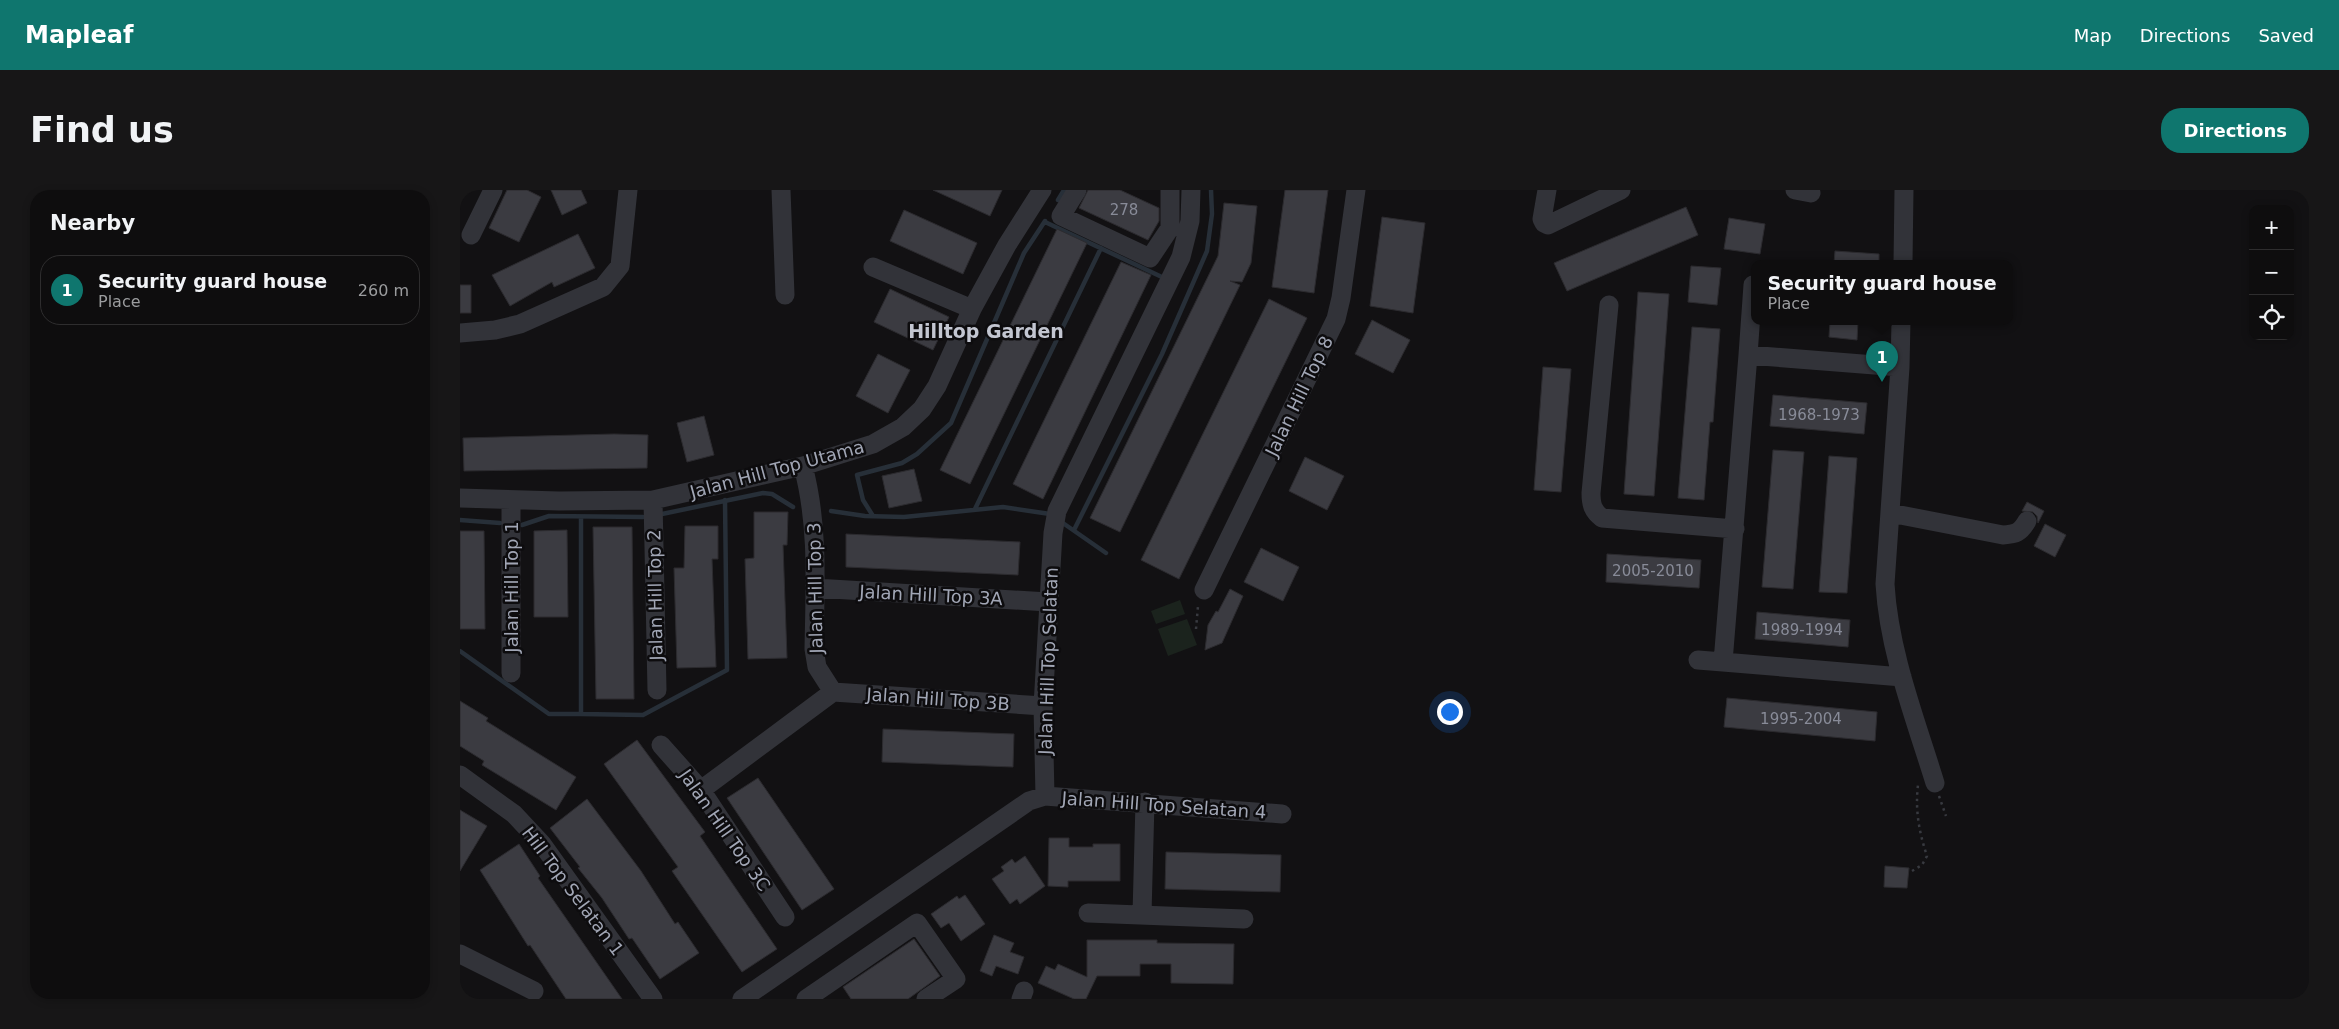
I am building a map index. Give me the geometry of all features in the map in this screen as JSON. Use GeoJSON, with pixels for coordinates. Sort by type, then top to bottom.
{"type":"FeatureCollection","features":[{"type":"Feature","properties":{"kind":"street"},"geometry":{"type":"LineString","coordinates":[[471,235],[493,190]]}},
{"type":"Feature","properties":{"kind":"street"},"geometry":{"type":"LineString","coordinates":[[460,333],[494,330],[520,324],[604,287],[620,266],[628,190]]}},
{"type":"Feature","properties":{"kind":"street"},"geometry":{"type":"LineString","coordinates":[[781,190],[785,295]]}},
{"type":"Feature","properties":{"kind":"street"},"geometry":{"type":"LineString","coordinates":[[1061,216],[1077,190]]}},
{"type":"Feature","properties":{"kind":"street"},"geometry":{"type":"LineString","coordinates":[[1038,195],[1061,216],[1150,258],[1170,228],[1170,190]]}},
{"type":"Feature","properties":{"kind":"street","name":"Jalan Hill Top Selatan"},"geometry":{"type":"LineString","coordinates":[[1045,796],[1043,706],[1048,602],[1053,533],[1057,512],[1181,257],[1190,221],[1192,190]]}},
{"type":"Feature","properties":{"kind":"street","name":"Jalan Hill Top 8"},"geometry":{"type":"LineString","coordinates":[[1204,590],[1336,319],[1341,298],[1356,190]]}},
{"type":"Feature","properties":{"kind":"street"},"geometry":{"type":"LineString","coordinates":[[1547,190],[1542,219],[1548,225],[1621,190]]}},
{"type":"Feature","properties":{"kind":"street"},"geometry":{"type":"LineString","coordinates":[[1902,260],[1904,190]]}},
{"type":"Feature","properties":{"kind":"street","name":"Jalan Hill Top Utama"},"geometry":{"type":"LineString","coordinates":[[460,498],[653,500],[803,466],[873,444],[903,427],[922,409],[937,386],[972,310],[1007,245],[1038,195]]}},
{"type":"Feature","properties":{"kind":"street"},"geometry":{"type":"LineString","coordinates":[[873,267],[972,310]]}},
{"type":"Feature","properties":{"kind":"street"},"geometry":{"type":"LineString","coordinates":[[1609,305],[1591,493],[1591,504],[1595,512],[1602,518],[1735,529]]}},
{"type":"Feature","properties":{"kind":"street"},"geometry":{"type":"LineString","coordinates":[[1723,662],[1751,313]]}},
{"type":"Feature","properties":{"kind":"street"},"geometry":{"type":"LineString","coordinates":[[1901,325],[1900,368],[1884,584],[1886,610],[1902,677],[1933,778]]}},
{"type":"Feature","properties":{"kind":"street"},"geometry":{"type":"LineString","coordinates":[[1748,356],[1900,368]]}},
{"type":"Feature","properties":{"kind":"street","name":"Jalan Hill Top 3"},"geometry":{"type":"LineString","coordinates":[[803,466],[811,495],[814,528],[814,649],[817,667],[833,692]]}},
{"type":"Feature","properties":{"kind":"street","name":"Jalan Hill Top 1"},"geometry":{"type":"LineString","coordinates":[[511,500],[511,673]]}},
{"type":"Feature","properties":{"kind":"street","name":"Jalan Hill Top 2"},"geometry":{"type":"LineString","coordinates":[[653,500],[656,690]]}},
{"type":"Feature","properties":{"kind":"street"},"geometry":{"type":"LineString","coordinates":[[1890,513],[2003,535],[2016,534],[2022,531],[2027,521]]}},
{"type":"Feature","properties":{"kind":"street","name":"Jalan Hill Top 3A"},"geometry":{"type":"LineString","coordinates":[[815,588],[1048,602]]}},
{"type":"Feature","properties":{"kind":"street"},"geometry":{"type":"LineString","coordinates":[[1698,660],[1902,677]]}},
{"type":"Feature","properties":{"kind":"street"},"geometry":{"type":"LineString","coordinates":[[701,790],[833,692]]}},
{"type":"Feature","properties":{"kind":"street","name":"Jalan Hill Top 3B"},"geometry":{"type":"LineString","coordinates":[[833,692],[1043,706]]}},
{"type":"Feature","properties":{"kind":"street","name":"Jalan Hill Top 3C"},"geometry":{"type":"LineString","coordinates":[[662,745],[701,790],[785,917]]}},
{"type":"Feature","properties":{"kind":"street","name":"Hill Top Selatan 1"},"geometry":{"type":"LineString","coordinates":[[460,775],[514,814],[542,844],[653,999]]}},
{"type":"Feature","properties":{"kind":"street"},"geometry":{"type":"LineString","coordinates":[[742,999],[761,994],[1029,801],[1045,796]]}},
{"type":"Feature","properties":{"kind":"street","name":"Jalan Hill Top Selatan 4"},"geometry":{"type":"LineString","coordinates":[[1045,796],[1145,802],[1282,814]]}},
{"type":"Feature","properties":{"kind":"street"},"geometry":{"type":"LineString","coordinates":[[1142,914],[1145,802]]}},
{"type":"Feature","properties":{"kind":"street"},"geometry":{"type":"LineString","coordinates":[[1088,913],[1244,919]]}},
{"type":"Feature","properties":{"kind":"street"},"geometry":{"type":"LineString","coordinates":[[806,999],[918,923],[956,979],[926,999]]}},
{"type":"Feature","properties":{"kind":"street"},"geometry":{"type":"LineString","coordinates":[[460,954],[534,991]]}},
{"type":"Feature","properties":{"kind":"path"},"geometry":{"type":"LineString","coordinates":[[1196,629],[1197,609],[1204,590]]}},
{"type":"Feature","properties":{"kind":"path"},"geometry":{"type":"LineString","coordinates":[[1912,872],[1922,865],[1926,856],[1918,828],[1916,802],[1918,785],[1933,778]]}},
{"type":"Feature","properties":{"kind":"shaded area"},"geometry":{"type":"Polygon","coordinates":[[[1180,600],[1185,614],[1156,624],[1151,611],[1180,600]]]}},
{"type":"Feature","properties":{"kind":"shaded area"},"geometry":{"type":"Polygon","coordinates":[[[1187,619],[1197,645],[1168,656],[1158,629],[1187,619]]]}},
{"type":"Feature","properties":{"kind":"building"},"geometry":{"type":"Polygon","coordinates":[[[507,190],[527,190],[541,197],[519,242],[489,228],[507,190]]]}},
{"type":"Feature","properties":{"kind":"building"},"geometry":{"type":"Polygon","coordinates":[[[551,190],[581,190],[587,203],[562,215],[551,190]]]}},
{"type":"Feature","properties":{"kind":"building"},"geometry":{"type":"Polygon","coordinates":[[[933,190],[1002,190],[990,216],[933,190]]]}},
{"type":"Feature","properties":{"kind":"building"},"geometry":{"type":"Polygon","coordinates":[[[1088,190],[1120,190],[1159,208],[1159,221],[1148,240],[1079,208],[1088,190]]]}},
{"type":"Feature","properties":{"kind":"building"},"geometry":{"type":"Polygon","coordinates":[[[1285,190],[1328,190],[1314,293],[1272,287],[1285,190]]]}},
{"type":"Feature","properties":{"kind":"building"},"geometry":{"type":"Polygon","coordinates":[[[1224,203],[1257,206],[1251,263],[1242,282],[1230,281],[1240,285],[1120,532],[1090,518],[1218,256],[1224,203]]]}},
{"type":"Feature","properties":{"kind":"building"},"geometry":{"type":"Polygon","coordinates":[[[1686,207],[1698,235],[1567,291],[1554,263],[1686,207]]]}},
{"type":"Feature","properties":{"kind":"building"},"geometry":{"type":"Polygon","coordinates":[[[904,210],[977,243],[963,274],[890,241],[904,210]]]}},
{"type":"Feature","properties":{"kind":"building"},"geometry":{"type":"Polygon","coordinates":[[[1382,217],[1425,223],[1413,313],[1370,306],[1382,217]]]}},
{"type":"Feature","properties":{"kind":"building"},"geometry":{"type":"Polygon","coordinates":[[[1729,218],[1765,224],[1760,254],[1724,249],[1729,218]]]}},
{"type":"Feature","properties":{"kind":"building"},"geometry":{"type":"Polygon","coordinates":[[[1057,229],[1087,243],[970,484],[940,470],[1057,229]]]}},
{"type":"Feature","properties":{"kind":"building"},"geometry":{"type":"Polygon","coordinates":[[[578,234],[595,268],[554,287],[552,282],[510,306],[492,275],[578,234]]]}},
{"type":"Feature","properties":{"kind":"building"},"geometry":{"type":"Polygon","coordinates":[[[1835,251],[1879,254],[1879,260],[1834,260],[1835,251]]]}},
{"type":"Feature","properties":{"kind":"building"},"geometry":{"type":"Polygon","coordinates":[[[1121,262],[1151,275],[1043,499],[1013,484],[1121,262]]]}},
{"type":"Feature","properties":{"kind":"building"},"geometry":{"type":"Polygon","coordinates":[[[1691,266],[1721,268],[1717,305],[1688,302],[1691,266]]]}},
{"type":"Feature","properties":{"kind":"building"},"geometry":{"type":"Polygon","coordinates":[[[460,285],[471,285],[471,313],[460,313],[460,285]]]}},
{"type":"Feature","properties":{"kind":"building"},"geometry":{"type":"Polygon","coordinates":[[[890,289],[949,317],[933,350],[874,322],[890,289]]]}},
{"type":"Feature","properties":{"kind":"building"},"geometry":{"type":"Polygon","coordinates":[[[1638,292],[1669,294],[1654,496],[1624,494],[1638,292]]]}},
{"type":"Feature","properties":{"kind":"building"},"geometry":{"type":"Polygon","coordinates":[[[1269,299],[1307,318],[1179,579],[1141,560],[1269,299]]]}},
{"type":"Feature","properties":{"kind":"building"},"geometry":{"type":"Polygon","coordinates":[[[1372,320],[1410,340],[1393,373],[1355,354],[1372,320]]]}},
{"type":"Feature","properties":{"kind":"building"},"geometry":{"type":"Polygon","coordinates":[[[1830,325],[1858,325],[1857,340],[1829,337],[1830,325]]]}},
{"type":"Feature","properties":{"kind":"building"},"geometry":{"type":"Polygon","coordinates":[[[1692,327],[1720,329],[1713,422],[1710,422],[1704,500],[1678,498],[1692,327]]]}},
{"type":"Feature","properties":{"kind":"building"},"geometry":{"type":"Polygon","coordinates":[[[878,354],[910,370],[888,413],[856,396],[878,354]]]}},
{"type":"Feature","properties":{"kind":"building"},"geometry":{"type":"Polygon","coordinates":[[[1543,367],[1571,369],[1561,492],[1534,490],[1543,367]]]}},
{"type":"Feature","properties":{"kind":"building"},"geometry":{"type":"Polygon","coordinates":[[[1773,395],[1867,403],[1864,434],[1770,426],[1773,395]]]}},
{"type":"Feature","properties":{"kind":"building"},"geometry":{"type":"Polygon","coordinates":[[[704,416],[714,455],[687,462],[677,423],[704,416]]]}},
{"type":"Feature","properties":{"kind":"building"},"geometry":{"type":"Polygon","coordinates":[[[614,434],[648,435],[647,468],[464,471],[463,438],[614,434]]]}},
{"type":"Feature","properties":{"kind":"building"},"geometry":{"type":"Polygon","coordinates":[[[1773,450],[1804,452],[1793,589],[1762,587],[1773,450]]]}},
{"type":"Feature","properties":{"kind":"building"},"geometry":{"type":"Polygon","coordinates":[[[1829,456],[1857,458],[1847,593],[1819,592],[1829,456]]]}},
{"type":"Feature","properties":{"kind":"building"},"geometry":{"type":"Polygon","coordinates":[[[1305,457],[1344,476],[1327,510],[1289,491],[1305,457]]]}},
{"type":"Feature","properties":{"kind":"building"},"geometry":{"type":"Polygon","coordinates":[[[914,469],[922,501],[889,508],[882,476],[914,469]]]}},
{"type":"Feature","properties":{"kind":"building"},"geometry":{"type":"Polygon","coordinates":[[[2027,502],[2044,511],[2038,523],[2037,516],[2033,512],[2022,511],[2027,502]]]}},
{"type":"Feature","properties":{"kind":"building"},"geometry":{"type":"Polygon","coordinates":[[[754,512],[788,512],[787,545],[783,545],[787,658],[748,659],[745,559],[754,558],[754,512]]]}},
{"type":"Feature","properties":{"kind":"building"},"geometry":{"type":"Polygon","coordinates":[[[2045,524],[2066,535],[2055,557],[2034,546],[2045,524]]]}},
{"type":"Feature","properties":{"kind":"building"},"geometry":{"type":"Polygon","coordinates":[[[685,526],[718,526],[718,559],[712,559],[716,667],[677,668],[674,568],[684,568],[685,526]]]}},
{"type":"Feature","properties":{"kind":"building"},"geometry":{"type":"Polygon","coordinates":[[[593,527],[632,527],[634,699],[596,699],[593,527]]]}},
{"type":"Feature","properties":{"kind":"building"},"geometry":{"type":"Polygon","coordinates":[[[567,530],[568,617],[534,617],[534,531],[567,530]]]}},
{"type":"Feature","properties":{"kind":"building"},"geometry":{"type":"Polygon","coordinates":[[[460,531],[484,531],[485,629],[460,629],[460,531]]]}},
{"type":"Feature","properties":{"kind":"building"},"geometry":{"type":"Polygon","coordinates":[[[846,534],[1020,542],[1018,575],[846,567],[846,534]]]}},
{"type":"Feature","properties":{"kind":"building"},"geometry":{"type":"Polygon","coordinates":[[[1261,548],[1299,567],[1283,601],[1244,582],[1261,548]]]}},
{"type":"Feature","properties":{"kind":"building"},"geometry":{"type":"Polygon","coordinates":[[[1607,554],[1701,560],[1699,588],[1606,582],[1607,554]]]}},
{"type":"Feature","properties":{"kind":"building"},"geometry":{"type":"Polygon","coordinates":[[[1230,589],[1243,596],[1222,643],[1205,650],[1208,625],[1216,611],[1218,612],[1230,589]]]}},
{"type":"Feature","properties":{"kind":"building"},"geometry":{"type":"Polygon","coordinates":[[[1757,612],[1850,620],[1848,647],[1755,639],[1757,612]]]}},
{"type":"Feature","properties":{"kind":"building"},"geometry":{"type":"Polygon","coordinates":[[[1727,698],[1877,712],[1875,741],[1724,727],[1727,698]]]}},
{"type":"Feature","properties":{"kind":"building"},"geometry":{"type":"Polygon","coordinates":[[[460,701],[488,718],[486,721],[576,777],[556,810],[482,765],[484,761],[460,746],[460,701]]]}},
{"type":"Feature","properties":{"kind":"building"},"geometry":{"type":"Polygon","coordinates":[[[883,729],[1014,734],[1013,767],[882,762],[883,729]]]}},
{"type":"Feature","properties":{"kind":"building"},"geometry":{"type":"Polygon","coordinates":[[[637,740],[705,832],[700,836],[777,949],[742,972],[672,871],[678,867],[604,764],[637,740]]]}},
{"type":"Feature","properties":{"kind":"building"},"geometry":{"type":"Polygon","coordinates":[[[758,778],[834,889],[802,910],[727,798],[758,778]]]}},
{"type":"Feature","properties":{"kind":"building"},"geometry":{"type":"Polygon","coordinates":[[[587,799],[641,871],[675,924],[678,922],[699,953],[660,979],[632,938],[629,939],[602,898],[578,868],[580,867],[550,828],[587,799]]]}},
{"type":"Feature","properties":{"kind":"building"},"geometry":{"type":"Polygon","coordinates":[[[460,810],[487,826],[460,871],[460,810]]]}},
{"type":"Feature","properties":{"kind":"building"},"geometry":{"type":"Polygon","coordinates":[[[1049,838],[1069,838],[1069,847],[1093,847],[1093,844],[1120,844],[1120,881],[1068,881],[1068,887],[1048,886],[1049,838]]]}},
{"type":"Feature","properties":{"kind":"building"},"geometry":{"type":"Polygon","coordinates":[[[519,844],[540,876],[538,878],[622,999],[566,999],[530,945],[528,946],[480,870],[519,844]]]}},
{"type":"Feature","properties":{"kind":"building"},"geometry":{"type":"Polygon","coordinates":[[[1166,852],[1281,855],[1280,892],[1165,889],[1166,852]]]}},
{"type":"Feature","properties":{"kind":"building"},"geometry":{"type":"Polygon","coordinates":[[[1025,856],[1045,886],[1020,904],[1017,899],[1010,904],[992,879],[1004,871],[1001,867],[1012,859],[1015,863],[1025,856]]]}},
{"type":"Feature","properties":{"kind":"building"},"geometry":{"type":"Polygon","coordinates":[[[1885,866],[1909,868],[1907,888],[1884,887],[1885,866]]]}},
{"type":"Feature","properties":{"kind":"building"},"geometry":{"type":"Polygon","coordinates":[[[965,895],[985,924],[961,941],[949,923],[941,928],[931,914],[957,896],[959,899],[965,895]]]}},
{"type":"Feature","properties":{"kind":"building"},"geometry":{"type":"Polygon","coordinates":[[[994,935],[1014,943],[1010,952],[1024,957],[1018,974],[996,966],[992,976],[980,971],[994,935]]]}},
{"type":"Feature","properties":{"kind":"building"},"geometry":{"type":"Polygon","coordinates":[[[914,939],[940,976],[908,999],[851,999],[843,987],[914,939]]]}},
{"type":"Feature","properties":{"kind":"building"},"geometry":{"type":"Polygon","coordinates":[[[1087,940],[1157,940],[1157,943],[1234,944],[1233,984],[1171,983],[1171,964],[1140,964],[1140,976],[1097,976],[1086,999],[1074,999],[1038,983],[1046,966],[1055,970],[1058,964],[1087,977],[1087,940]]]}},
{"type":"Feature","properties":{"kind":"waterway"},"geometry":{"type":"LineString","coordinates":[[1058,200],[1064,190]]}},
{"type":"Feature","properties":{"kind":"waterway"},"geometry":{"type":"LineString","coordinates":[[1074,530],[1162,354],[1207,251],[1212,214],[1211,190]]}},
{"type":"Feature","properties":{"kind":"waterway"},"geometry":{"type":"LineString","coordinates":[[873,516],[863,500],[857,475],[902,463],[917,454],[951,423],[1024,253],[1045,221]]}},
{"type":"Feature","properties":{"kind":"waterway"},"geometry":{"type":"LineString","coordinates":[[1045,222],[1164,278],[1163,280]]}},
{"type":"Feature","properties":{"kind":"waterway"},"geometry":{"type":"LineString","coordinates":[[975,509],[1101,248]]}},
{"type":"Feature","properties":{"kind":"waterway"},"geometry":{"type":"LineString","coordinates":[[662,514],[763,493],[772,494],[793,507]]}},
{"type":"Feature","properties":{"kind":"waterway"},"geometry":{"type":"LineString","coordinates":[[581,714],[643,715],[727,670],[725,500]]}},
{"type":"Feature","properties":{"kind":"waterway"},"geometry":{"type":"LineString","coordinates":[[831,511],[865,516],[904,517],[1003,507],[1050,514]]}},
{"type":"Feature","properties":{"kind":"waterway"},"geometry":{"type":"LineString","coordinates":[[522,525],[549,516],[643,517]]}},
{"type":"Feature","properties":{"kind":"waterway"},"geometry":{"type":"LineString","coordinates":[[460,651],[549,714],[581,714],[581,517]]}},
{"type":"Feature","properties":{"kind":"waterway"},"geometry":{"type":"LineString","coordinates":[[460,520],[500,523]]}},
{"type":"Feature","properties":{"kind":"waterway"},"geometry":{"type":"LineString","coordinates":[[1060,521],[1106,553]]}},
{"type":"Feature","properties":{"kind":"place","name":"Security guard house"},"geometry":{"type":"Point","coordinates":[1882,382]}},
{"type":"Feature","properties":{"kind":"district","name":"Hilltop Garden"},"geometry":{"type":"Point","coordinates":[986,331]}}]}
